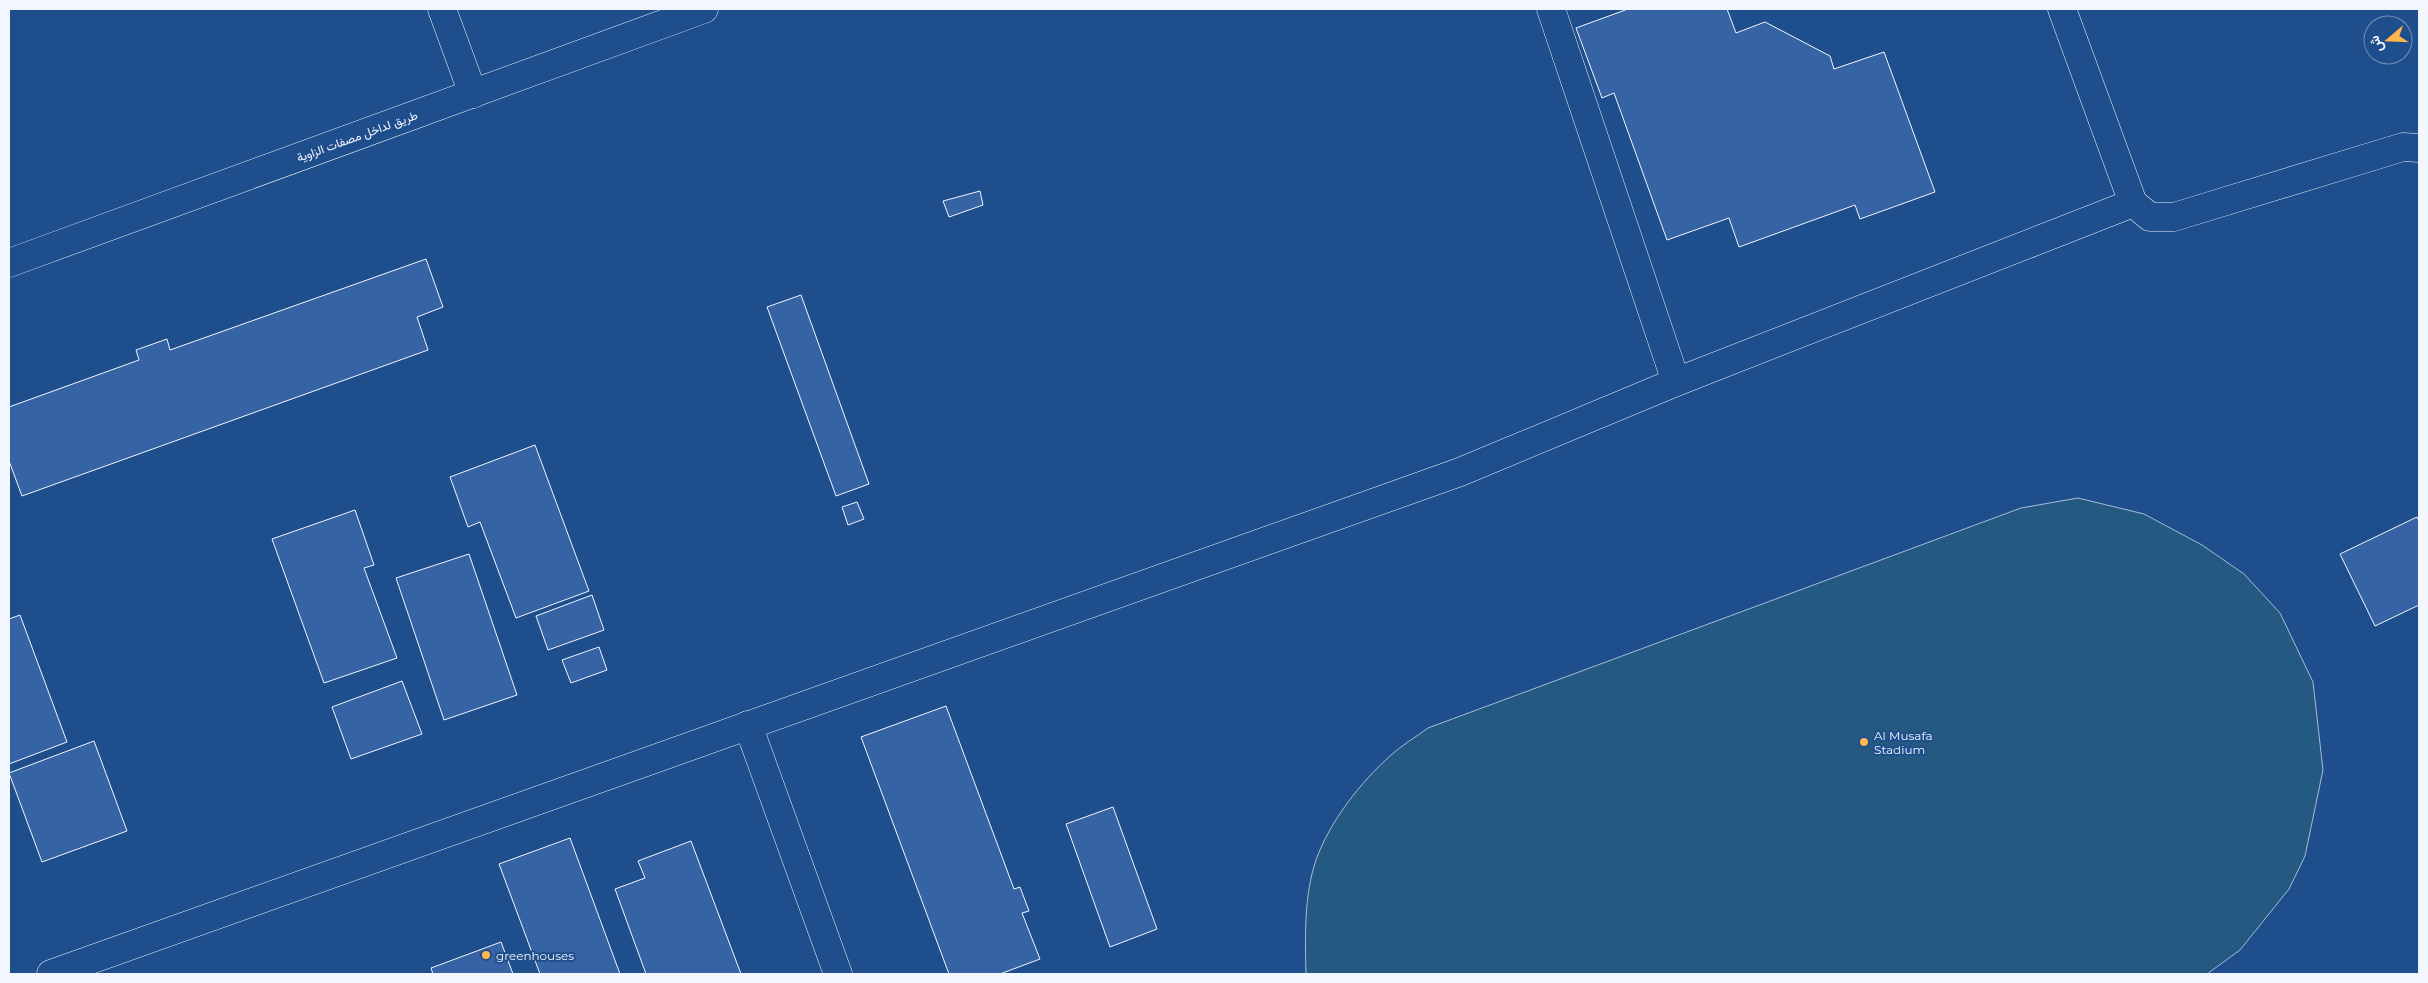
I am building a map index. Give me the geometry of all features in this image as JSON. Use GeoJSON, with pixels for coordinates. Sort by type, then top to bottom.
{"type":"FeatureCollection","features":[{"type":"Feature","properties":{"kind":"street"},"geometry":{"type":"LineString","coordinates":[[442,9],[473,94]]}},
{"type":"Feature","properties":{"kind":"street","name":"طريق لداخل مصفات الزاوية"},"geometry":{"type":"LineString","coordinates":[[9,263],[704,9]]}},
{"type":"Feature","properties":{"kind":"street"},"geometry":{"type":"LineString","coordinates":[[1551,9],[1676,382]]}},
{"type":"Feature","properties":{"kind":"street"},"geometry":{"type":"LineString","coordinates":[[2062,9],[2133,203],[2150,217],[2174,217],[2414,144]]}},
{"type":"Feature","properties":{"kind":"street"},"geometry":{"type":"LineString","coordinates":[[51,974],[748,724],[1460,472],[1676,382],[2133,203]]}},
{"type":"Feature","properties":{"kind":"street"},"geometry":{"type":"LineString","coordinates":[[748,724],[838,974]]}},
{"type":"Feature","properties":{"kind":"shaded area","name":"Al Musafa Stadium"},"geometry":{"type":"Polygon","coordinates":[[[2078,498],[2144,514],[2202,545],[2244,574],[2280,613],[2313,682],[2323,770],[2305,856],[2289,889],[2240,950],[2207,974],[1306,974],[1307,902],[1312,873],[1322,845],[1329,831],[1357,790],[1395,751],[1428,728],[2021,508],[2078,498]]]}},
{"type":"Feature","properties":{"kind":"building"},"geometry":{"type":"Polygon","coordinates":[[[1628,9],[1727,9],[1736,33],[1765,22],[1830,56],[1834,69],[1884,52],[1935,192],[1860,219],[1855,205],[1739,247],[1729,218],[1667,240],[1614,93],[1602,98],[1576,28],[1628,9]]]}},
{"type":"Feature","properties":{"kind":"building"},"geometry":{"type":"Polygon","coordinates":[[[980,191],[983,205],[949,217],[943,201],[980,191]]]}},
{"type":"Feature","properties":{"kind":"building"},"geometry":{"type":"Polygon","coordinates":[[[426,259],[443,307],[417,317],[428,350],[22,496],[9,461],[9,407],[139,360],[136,350],[167,339],[170,350],[426,259]]]}},
{"type":"Feature","properties":{"kind":"building"},"geometry":{"type":"Polygon","coordinates":[[[801,295],[869,484],[836,496],[767,307],[801,295]]]}},
{"type":"Feature","properties":{"kind":"building"},"geometry":{"type":"Polygon","coordinates":[[[535,445],[589,591],[516,618],[480,522],[468,527],[450,477],[535,445]]]}},
{"type":"Feature","properties":{"kind":"building"},"geometry":{"type":"Polygon","coordinates":[[[857,502],[864,519],[848,525],[842,507],[857,502]]]}},
{"type":"Feature","properties":{"kind":"building"},"geometry":{"type":"Polygon","coordinates":[[[355,510],[374,565],[364,568],[397,658],[324,683],[272,539],[355,510]]]}},
{"type":"Feature","properties":{"kind":"building"},"geometry":{"type":"Polygon","coordinates":[[[2417,517],[2419,521],[2419,605],[2375,626],[2340,554],[2417,517]]]}},
{"type":"Feature","properties":{"kind":"building"},"geometry":{"type":"Polygon","coordinates":[[[469,554],[517,695],[444,720],[396,578],[469,554]]]}},
{"type":"Feature","properties":{"kind":"building"},"geometry":{"type":"Polygon","coordinates":[[[592,595],[604,630],[548,650],[536,616],[592,595]]]}},
{"type":"Feature","properties":{"kind":"building"},"geometry":{"type":"Polygon","coordinates":[[[20,615],[67,742],[9,764],[9,619],[20,615]]]}},
{"type":"Feature","properties":{"kind":"building"},"geometry":{"type":"Polygon","coordinates":[[[599,647],[607,670],[571,683],[562,660],[599,647]]]}},
{"type":"Feature","properties":{"kind":"building"},"geometry":{"type":"Polygon","coordinates":[[[402,681],[422,734],[351,759],[332,707],[402,681]]]}},
{"type":"Feature","properties":{"kind":"building"},"geometry":{"type":"Polygon","coordinates":[[[946,706],[1014,889],[1020,887],[1029,911],[1022,913],[1040,959],[1000,974],[949,974],[861,737],[946,706]]]}},
{"type":"Feature","properties":{"kind":"building"},"geometry":{"type":"Polygon","coordinates":[[[94,741],[127,831],[42,862],[9,773],[94,741]]]}},
{"type":"Feature","properties":{"kind":"building"},"geometry":{"type":"Polygon","coordinates":[[[1113,807],[1157,929],[1110,947],[1066,824],[1113,807]]]}},
{"type":"Feature","properties":{"kind":"building"},"geometry":{"type":"Polygon","coordinates":[[[570,838],[620,974],[540,974],[499,864],[570,838]]]}},
{"type":"Feature","properties":{"kind":"building"},"geometry":{"type":"Polygon","coordinates":[[[691,841],[741,974],[646,974],[615,889],[645,878],[638,861],[691,841]]]}},
{"type":"Feature","properties":{"kind":"building","name":"greenhouses"},"geometry":{"type":"Polygon","coordinates":[[[501,942],[513,974],[433,974],[431,968],[501,942]]]}},
{"type":"Feature","properties":{"kind":"place","name":"Al Musafa Stadium"},"geometry":{"type":"Point","coordinates":[1864,742]}},
{"type":"Feature","properties":{"kind":"place","name":"greenhouses"},"geometry":{"type":"Point","coordinates":[486,955]}}]}
